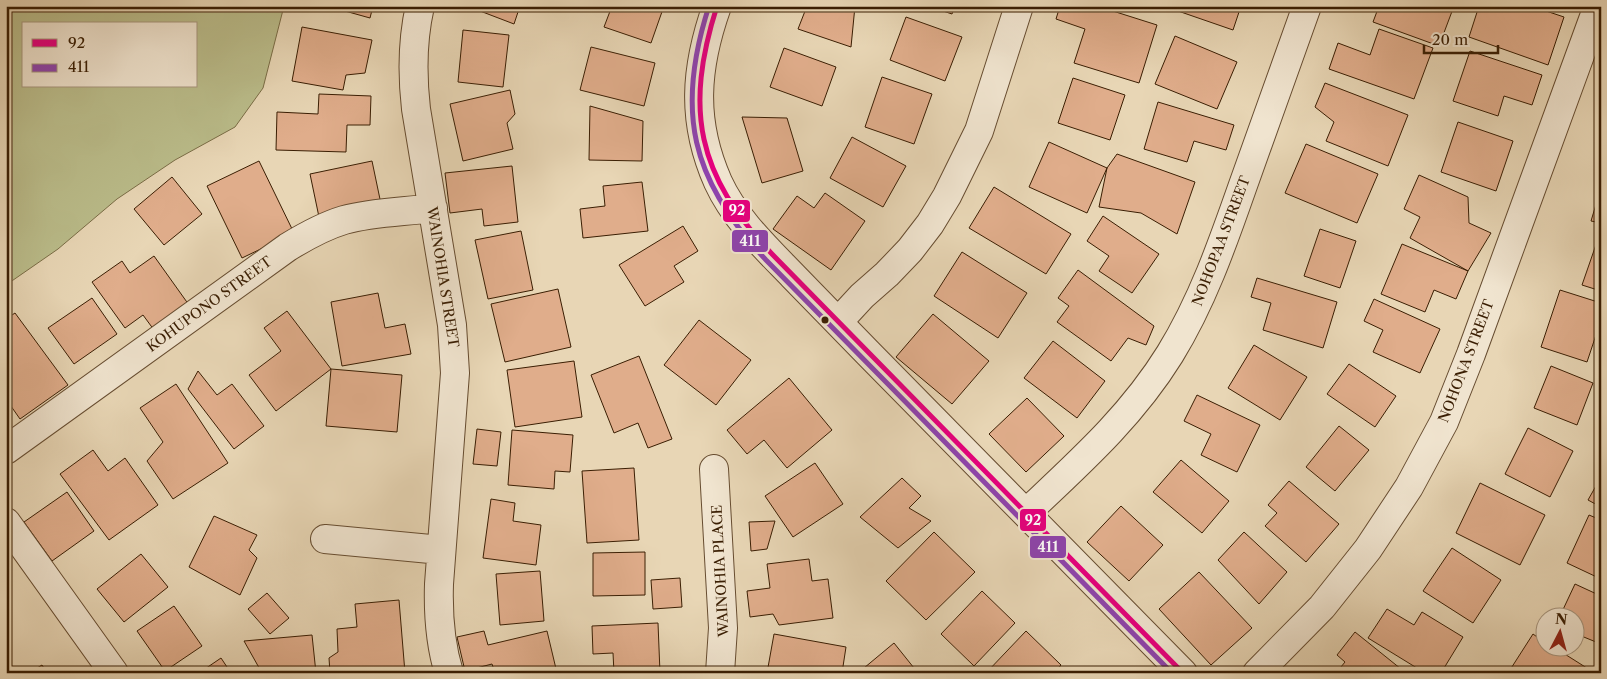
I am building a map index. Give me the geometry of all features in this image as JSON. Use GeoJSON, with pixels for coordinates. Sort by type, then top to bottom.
{"type":"FeatureCollection","features":[{"type":"Feature","properties":{"kind":"street","name":"WAINOHIA STREET"},"geometry":{"type":"LineString","coordinates":[[420,6],[413,48],[413,79],[416,109],[452,325],[455,357],[454,397],[438,584],[441,638],[449,673]]}},
{"type":"Feature","properties":{"kind":"street"},"geometry":{"type":"LineString","coordinates":[[717,6],[705,42],[701,66],[699,90],[701,122],[710,161],[719,184],[730,204],[744,224],[838,322],[1183,673]]}},
{"type":"Feature","properties":{"kind":"street"},"geometry":{"type":"LineString","coordinates":[[838,322],[910,250],[930,224],[947,196],[979,131],[1019,6]]}},
{"type":"Feature","properties":{"kind":"street","name":"NOHOPAA STREET"},"geometry":{"type":"LineString","coordinates":[[1026,513],[1102,441],[1138,399],[1170,354],[1197,305],[1218,254],[1307,6]]}},
{"type":"Feature","properties":{"kind":"street","name":"NOHONA STREET"},"geometry":{"type":"LineString","coordinates":[[1258,673],[1322,607],[1368,549],[1409,487],[1444,422],[1475,344],[1598,6]]}},
{"type":"Feature","properties":{"kind":"street","name":"KOHUPONO STREET"},"geometry":{"type":"LineString","coordinates":[[6,450],[306,236],[337,223],[364,216],[433,208]]}},
{"type":"Feature","properties":{"kind":"street","name":"WAINOHIA PLACE"},"geometry":{"type":"LineString","coordinates":[[714,469],[724,628],[720,673]]}},
{"type":"Feature","properties":{"kind":"street"},"geometry":{"type":"LineString","coordinates":[[6,522],[114,673]]}},
{"type":"Feature","properties":{"kind":"street"},"geometry":{"type":"LineString","coordinates":[[324,539],[441,550]]}},
{"type":"Feature","properties":{"kind":"green space"},"geometry":{"type":"Polygon","coordinates":[[[6,6],[284,6],[263,88],[235,127],[175,160],[117,199],[58,249],[6,285],[6,6]]]}},
{"type":"Feature","properties":{"kind":"building"},"geometry":{"type":"Polygon","coordinates":[[[327,6],[373,6],[370,18],[327,6]]]}},
{"type":"Feature","properties":{"kind":"building"},"geometry":{"type":"Polygon","coordinates":[[[467,6],[520,6],[514,24],[467,6]]]}},
{"type":"Feature","properties":{"kind":"building"},"geometry":{"type":"Polygon","coordinates":[[[612,6],[664,6],[651,43],[604,27],[612,6]]]}},
{"type":"Feature","properties":{"kind":"building"},"geometry":{"type":"Polygon","coordinates":[[[807,6],[855,6],[851,47],[798,29],[807,6]]]}},
{"type":"Feature","properties":{"kind":"building"},"geometry":{"type":"Polygon","coordinates":[[[928,6],[955,6],[952,14],[928,6]]]}},
{"type":"Feature","properties":{"kind":"building"},"geometry":{"type":"Polygon","coordinates":[[[1060,6],[1097,6],[1157,25],[1139,83],[1074,63],[1085,29],[1056,19],[1060,6]]]}},
{"type":"Feature","properties":{"kind":"building"},"geometry":{"type":"Polygon","coordinates":[[[1180,6],[1241,6],[1233,30],[1178,11],[1180,6]]]}},
{"type":"Feature","properties":{"kind":"building"},"geometry":{"type":"Polygon","coordinates":[[[1379,6],[1454,6],[1439,46],[1373,22],[1379,6]]]}},
{"type":"Feature","properties":{"kind":"building"},"geometry":{"type":"Polygon","coordinates":[[[1479,6],[1531,6],[1564,17],[1548,65],[1469,37],[1479,6]]]}},
{"type":"Feature","properties":{"kind":"building"},"geometry":{"type":"Polygon","coordinates":[[[906,17],[962,37],[945,81],[890,60],[906,17]]]}},
{"type":"Feature","properties":{"kind":"building"},"geometry":{"type":"Polygon","coordinates":[[[302,27],[372,40],[365,73],[346,75],[343,90],[292,81],[302,27]]]}},
{"type":"Feature","properties":{"kind":"building"},"geometry":{"type":"Polygon","coordinates":[[[1379,29],[1433,48],[1414,99],[1329,69],[1338,43],[1370,55],[1379,29]]]}},
{"type":"Feature","properties":{"kind":"building"},"geometry":{"type":"Polygon","coordinates":[[[463,30],[509,35],[503,87],[458,82],[463,30]]]}},
{"type":"Feature","properties":{"kind":"building"},"geometry":{"type":"Polygon","coordinates":[[[1175,36],[1237,62],[1217,109],[1155,84],[1175,36]]]}},
{"type":"Feature","properties":{"kind":"building"},"geometry":{"type":"Polygon","coordinates":[[[591,47],[655,63],[644,106],[580,90],[591,47]]]}},
{"type":"Feature","properties":{"kind":"building"},"geometry":{"type":"Polygon","coordinates":[[[784,48],[836,67],[822,106],[770,87],[784,48]]]}},
{"type":"Feature","properties":{"kind":"building"},"geometry":{"type":"Polygon","coordinates":[[[1470,51],[1542,75],[1532,105],[1504,96],[1498,116],[1453,101],[1470,51]]]}},
{"type":"Feature","properties":{"kind":"building"},"geometry":{"type":"Polygon","coordinates":[[[882,77],[932,94],[914,144],[865,127],[882,77]]]}},
{"type":"Feature","properties":{"kind":"building"},"geometry":{"type":"Polygon","coordinates":[[[1073,78],[1125,95],[1110,140],[1058,123],[1073,78]]]}},
{"type":"Feature","properties":{"kind":"building"},"geometry":{"type":"Polygon","coordinates":[[[1325,83],[1408,115],[1388,166],[1326,141],[1334,122],[1315,107],[1325,83]]]}},
{"type":"Feature","properties":{"kind":"building"},"geometry":{"type":"Polygon","coordinates":[[[510,90],[515,114],[507,123],[513,149],[463,161],[450,104],[510,90]]]}},
{"type":"Feature","properties":{"kind":"building"},"geometry":{"type":"Polygon","coordinates":[[[319,94],[371,96],[370,125],[347,125],[346,152],[276,150],[277,112],[318,114],[319,94]]]}},
{"type":"Feature","properties":{"kind":"building"},"geometry":{"type":"Polygon","coordinates":[[[1158,102],[1234,125],[1226,150],[1194,141],[1187,162],[1144,149],[1158,102]]]}},
{"type":"Feature","properties":{"kind":"building"},"geometry":{"type":"Polygon","coordinates":[[[590,106],[643,121],[642,161],[589,160],[590,106]]]}},
{"type":"Feature","properties":{"kind":"building"},"geometry":{"type":"Polygon","coordinates":[[[742,117],[787,118],[803,171],[762,183],[742,117]]]}},
{"type":"Feature","properties":{"kind":"building"},"geometry":{"type":"Polygon","coordinates":[[[1458,122],[1513,141],[1496,191],[1441,172],[1458,122]]]}},
{"type":"Feature","properties":{"kind":"building"},"geometry":{"type":"Polygon","coordinates":[[[852,137],[906,166],[883,207],[830,178],[852,137]]]}},
{"type":"Feature","properties":{"kind":"building"},"geometry":{"type":"Polygon","coordinates":[[[1049,142],[1107,168],[1087,213],[1029,187],[1049,142]]]}},
{"type":"Feature","properties":{"kind":"building"},"geometry":{"type":"Polygon","coordinates":[[[1306,144],[1378,174],[1357,223],[1285,193],[1306,144]]]}},
{"type":"Feature","properties":{"kind":"building"},"geometry":{"type":"Polygon","coordinates":[[[1117,154],[1195,182],[1177,234],[1141,213],[1099,207],[1107,168],[1117,154]]]}},
{"type":"Feature","properties":{"kind":"building"},"geometry":{"type":"Polygon","coordinates":[[[259,161],[294,233],[242,258],[207,186],[259,161]]]}},
{"type":"Feature","properties":{"kind":"building"},"geometry":{"type":"Polygon","coordinates":[[[372,161],[381,204],[319,217],[310,174],[372,161]]]}},
{"type":"Feature","properties":{"kind":"building"},"geometry":{"type":"Polygon","coordinates":[[[512,166],[518,222],[484,226],[482,209],[450,213],[445,173],[512,166]]]}},
{"type":"Feature","properties":{"kind":"building"},"geometry":{"type":"Polygon","coordinates":[[[1419,175],[1468,197],[1469,223],[1491,233],[1468,271],[1410,238],[1420,217],[1404,209],[1419,175]]]}},
{"type":"Feature","properties":{"kind":"building"},"geometry":{"type":"Polygon","coordinates":[[[172,177],[202,214],[164,245],[134,209],[172,177]]]}},
{"type":"Feature","properties":{"kind":"building"},"geometry":{"type":"Polygon","coordinates":[[[642,182],[648,231],[583,238],[580,209],[605,206],[603,186],[642,182]]]}},
{"type":"Feature","properties":{"kind":"building"},"geometry":{"type":"Polygon","coordinates":[[[994,187],[1071,234],[1046,274],[969,228],[994,187]]]}},
{"type":"Feature","properties":{"kind":"building"},"geometry":{"type":"Polygon","coordinates":[[[1601,188],[1601,223],[1591,221],[1601,188]]]}},
{"type":"Feature","properties":{"kind":"building"},"geometry":{"type":"Polygon","coordinates":[[[825,193],[865,221],[831,270],[773,229],[797,196],[814,208],[825,193]]]}},
{"type":"Feature","properties":{"kind":"building"},"geometry":{"type":"Polygon","coordinates":[[[1103,216],[1159,254],[1132,293],[1099,271],[1109,256],[1087,241],[1103,216]]]}},
{"type":"Feature","properties":{"kind":"building"},"geometry":{"type":"Polygon","coordinates":[[[683,226],[698,251],[674,266],[684,282],[645,306],[619,265],[683,226]]]}},
{"type":"Feature","properties":{"kind":"building"},"geometry":{"type":"Polygon","coordinates":[[[1320,229],[1356,241],[1340,288],[1304,276],[1320,229]]]}},
{"type":"Feature","properties":{"kind":"building"},"geometry":{"type":"Polygon","coordinates":[[[521,231],[533,290],[488,299],[475,240],[521,231]]]}},
{"type":"Feature","properties":{"kind":"building"},"geometry":{"type":"Polygon","coordinates":[[[1599,236],[1601,236],[1601,291],[1582,285],[1599,236]]]}},
{"type":"Feature","properties":{"kind":"building"},"geometry":{"type":"Polygon","coordinates":[[[1402,244],[1468,271],[1456,299],[1434,290],[1425,312],[1381,294],[1402,244]]]}},
{"type":"Feature","properties":{"kind":"building"},"geometry":{"type":"Polygon","coordinates":[[[962,252],[1027,293],[998,338],[934,296],[962,252]]]}},
{"type":"Feature","properties":{"kind":"building"},"geometry":{"type":"Polygon","coordinates":[[[154,256],[189,305],[154,330],[143,315],[125,328],[92,282],[122,261],[130,273],[154,256]]]}},
{"type":"Feature","properties":{"kind":"building"},"geometry":{"type":"Polygon","coordinates":[[[1078,270],[1154,326],[1146,345],[1128,338],[1111,361],[1057,322],[1069,306],[1058,298],[1078,270]]]}},
{"type":"Feature","properties":{"kind":"building"},"geometry":{"type":"Polygon","coordinates":[[[1257,278],[1337,302],[1323,348],[1263,330],[1271,303],[1251,297],[1257,278]]]}},
{"type":"Feature","properties":{"kind":"building"},"geometry":{"type":"Polygon","coordinates":[[[558,289],[571,347],[505,362],[491,304],[558,289]]]}},
{"type":"Feature","properties":{"kind":"building"},"geometry":{"type":"Polygon","coordinates":[[[1560,290],[1601,303],[1601,320],[1587,362],[1541,347],[1560,290]]]}},
{"type":"Feature","properties":{"kind":"building"},"geometry":{"type":"Polygon","coordinates":[[[378,293],[385,328],[405,324],[411,354],[342,366],[331,302],[378,293]]]}},
{"type":"Feature","properties":{"kind":"building"},"geometry":{"type":"Polygon","coordinates":[[[92,298],[117,334],[74,364],[48,328],[92,298]]]}},
{"type":"Feature","properties":{"kind":"building"},"geometry":{"type":"Polygon","coordinates":[[[1374,299],[1440,329],[1420,373],[1373,352],[1383,330],[1364,321],[1374,299]]]}},
{"type":"Feature","properties":{"kind":"building"},"geometry":{"type":"Polygon","coordinates":[[[287,311],[331,369],[276,411],[249,375],[281,351],[264,328],[287,311]]]}},
{"type":"Feature","properties":{"kind":"building"},"geometry":{"type":"Polygon","coordinates":[[[15,313],[68,385],[20,419],[6,399],[6,319],[15,313]]]}},
{"type":"Feature","properties":{"kind":"building"},"geometry":{"type":"Polygon","coordinates":[[[933,314],[989,361],[952,404],[896,357],[933,314]]]}},
{"type":"Feature","properties":{"kind":"building"},"geometry":{"type":"Polygon","coordinates":[[[699,320],[751,360],[716,405],[664,365],[699,320]]]}},
{"type":"Feature","properties":{"kind":"building"},"geometry":{"type":"Polygon","coordinates":[[[1053,341],[1105,381],[1077,418],[1024,378],[1053,341]]]}},
{"type":"Feature","properties":{"kind":"building"},"geometry":{"type":"Polygon","coordinates":[[[1254,345],[1307,377],[1280,420],[1228,388],[1254,345]]]}},
{"type":"Feature","properties":{"kind":"building"},"geometry":{"type":"Polygon","coordinates":[[[639,356],[672,439],[648,448],[638,423],[614,433],[591,375],[639,356]]]}},
{"type":"Feature","properties":{"kind":"building"},"geometry":{"type":"Polygon","coordinates":[[[574,361],[582,417],[515,427],[507,370],[574,361]]]}},
{"type":"Feature","properties":{"kind":"building"},"geometry":{"type":"Polygon","coordinates":[[[1349,364],[1396,396],[1375,427],[1327,394],[1349,364]]]}},
{"type":"Feature","properties":{"kind":"building"},"geometry":{"type":"Polygon","coordinates":[[[1551,366],[1593,383],[1577,425],[1534,408],[1551,366]]]}},
{"type":"Feature","properties":{"kind":"building"},"geometry":{"type":"Polygon","coordinates":[[[331,369],[402,375],[397,432],[326,426],[331,369]]]}},
{"type":"Feature","properties":{"kind":"building"},"geometry":{"type":"Polygon","coordinates":[[[198,371],[217,395],[232,384],[264,426],[234,449],[188,389],[198,371]]]}},
{"type":"Feature","properties":{"kind":"building"},"geometry":{"type":"Polygon","coordinates":[[[789,378],[832,430],[787,468],[764,440],[747,454],[727,430],[789,378]]]}},
{"type":"Feature","properties":{"kind":"building"},"geometry":{"type":"Polygon","coordinates":[[[176,384],[228,463],[173,499],[147,461],[163,442],[140,408],[176,384]]]}},
{"type":"Feature","properties":{"kind":"building"},"geometry":{"type":"Polygon","coordinates":[[[1197,395],[1260,425],[1237,472],[1201,455],[1211,434],[1184,421],[1197,395]]]}},
{"type":"Feature","properties":{"kind":"building"},"geometry":{"type":"Polygon","coordinates":[[[1027,398],[1064,436],[1026,472],[989,434],[1027,398]]]}},
{"type":"Feature","properties":{"kind":"building"},"geometry":{"type":"Polygon","coordinates":[[[1339,426],[1369,450],[1335,491],[1306,467],[1339,426]]]}},
{"type":"Feature","properties":{"kind":"building"},"geometry":{"type":"Polygon","coordinates":[[[1528,428],[1573,451],[1550,497],[1505,474],[1528,428]]]}},
{"type":"Feature","properties":{"kind":"building"},"geometry":{"type":"Polygon","coordinates":[[[477,429],[501,432],[497,466],[473,464],[477,429]]]}},
{"type":"Feature","properties":{"kind":"building"},"geometry":{"type":"Polygon","coordinates":[[[512,430],[573,435],[570,472],[555,471],[554,489],[508,485],[512,430]]]}},
{"type":"Feature","properties":{"kind":"building"},"geometry":{"type":"Polygon","coordinates":[[[93,450],[108,471],[125,458],[158,505],[109,540],[60,474],[93,450]]]}},
{"type":"Feature","properties":{"kind":"building"},"geometry":{"type":"Polygon","coordinates":[[[1181,460],[1229,501],[1202,533],[1153,492],[1181,460]]]}},
{"type":"Feature","properties":{"kind":"building"},"geometry":{"type":"Polygon","coordinates":[[[815,463],[843,504],[793,537],[765,496],[815,463]]]}},
{"type":"Feature","properties":{"kind":"building"},"geometry":{"type":"Polygon","coordinates":[[[634,468],[639,540],[587,543],[582,471],[634,468]]]}},
{"type":"Feature","properties":{"kind":"building"},"geometry":{"type":"Polygon","coordinates":[[[1601,477],[1601,507],[1588,500],[1601,477]]]}},
{"type":"Feature","properties":{"kind":"building"},"geometry":{"type":"Polygon","coordinates":[[[902,478],[921,496],[909,508],[931,521],[898,548],[860,517],[902,478]]]}},
{"type":"Feature","properties":{"kind":"building"},"geometry":{"type":"Polygon","coordinates":[[[1289,481],[1339,524],[1306,562],[1265,526],[1277,513],[1268,505],[1289,481]]]}},
{"type":"Feature","properties":{"kind":"building"},"geometry":{"type":"Polygon","coordinates":[[[1480,483],[1545,515],[1520,565],[1456,533],[1480,483]]]}},
{"type":"Feature","properties":{"kind":"building"},"geometry":{"type":"Polygon","coordinates":[[[67,492],[94,531],[52,561],[24,522],[67,492]]]}},
{"type":"Feature","properties":{"kind":"building"},"geometry":{"type":"Polygon","coordinates":[[[491,499],[515,503],[513,521],[541,525],[536,565],[483,558],[491,499]]]}},
{"type":"Feature","properties":{"kind":"building"},"geometry":{"type":"Polygon","coordinates":[[[1121,506],[1163,545],[1129,581],[1087,542],[1121,506]]]}},
{"type":"Feature","properties":{"kind":"building"},"geometry":{"type":"Polygon","coordinates":[[[1589,515],[1601,520],[1601,579],[1567,563],[1589,515]]]}},
{"type":"Feature","properties":{"kind":"building"},"geometry":{"type":"Polygon","coordinates":[[[214,516],[257,535],[249,550],[257,558],[240,595],[189,567],[214,516]]]}},
{"type":"Feature","properties":{"kind":"building"},"geometry":{"type":"Polygon","coordinates":[[[775,521],[767,549],[751,551],[749,522],[775,521]]]}},
{"type":"Feature","properties":{"kind":"building"},"geometry":{"type":"Polygon","coordinates":[[[934,532],[975,572],[926,620],[886,581],[934,532]]]}},
{"type":"Feature","properties":{"kind":"building"},"geometry":{"type":"Polygon","coordinates":[[[1244,532],[1287,572],[1259,604],[1218,560],[1244,532]]]}},
{"type":"Feature","properties":{"kind":"building"},"geometry":{"type":"Polygon","coordinates":[[[1452,548],[1501,580],[1473,623],[1423,591],[1452,548]]]}},
{"type":"Feature","properties":{"kind":"building"},"geometry":{"type":"Polygon","coordinates":[[[645,552],[645,595],[593,596],[593,553],[645,552]]]}},
{"type":"Feature","properties":{"kind":"building"},"geometry":{"type":"Polygon","coordinates":[[[141,554],[168,587],[124,622],[97,589],[141,554]]]}},
{"type":"Feature","properties":{"kind":"building"},"geometry":{"type":"Polygon","coordinates":[[[809,559],[812,581],[828,579],[833,618],[779,625],[773,614],[750,617],[747,591],[770,588],[767,564],[809,559]]]}},
{"type":"Feature","properties":{"kind":"building"},"geometry":{"type":"Polygon","coordinates":[[[540,571],[544,621],[500,625],[496,574],[540,571]]]}},
{"type":"Feature","properties":{"kind":"building"},"geometry":{"type":"Polygon","coordinates":[[[1199,572],[1252,628],[1211,665],[1159,609],[1199,572]]]}},
{"type":"Feature","properties":{"kind":"building"},"geometry":{"type":"Polygon","coordinates":[[[680,578],[682,607],[653,609],[651,580],[680,578]]]}},
{"type":"Feature","properties":{"kind":"building"},"geometry":{"type":"Polygon","coordinates":[[[1575,584],[1601,596],[1601,632],[1596,642],[1584,637],[1584,606],[1565,606],[1575,584]]]}},
{"type":"Feature","properties":{"kind":"building"},"geometry":{"type":"Polygon","coordinates":[[[982,591],[1015,623],[974,666],[941,634],[982,591]]]}},
{"type":"Feature","properties":{"kind":"building"},"geometry":{"type":"Polygon","coordinates":[[[267,593],[289,618],[270,634],[248,609],[267,593]]]}},
{"type":"Feature","properties":{"kind":"building"},"geometry":{"type":"Polygon","coordinates":[[[399,600],[405,673],[330,673],[329,658],[338,652],[337,629],[357,627],[355,604],[399,600]]]}},
{"type":"Feature","properties":{"kind":"building"},"geometry":{"type":"Polygon","coordinates":[[[174,606],[202,646],[165,671],[137,631],[174,606]]]}},
{"type":"Feature","properties":{"kind":"building"},"geometry":{"type":"Polygon","coordinates":[[[1387,609],[1414,625],[1422,612],[1463,637],[1441,673],[1425,673],[1368,638],[1387,609]]]}},
{"type":"Feature","properties":{"kind":"building"},"geometry":{"type":"Polygon","coordinates":[[[658,623],[660,673],[614,673],[613,653],[593,654],[592,626],[658,623]]]}},
{"type":"Feature","properties":{"kind":"building"},"geometry":{"type":"Polygon","coordinates":[[[484,631],[488,645],[547,631],[557,673],[495,673],[492,664],[465,671],[457,637],[484,631]]]}},
{"type":"Feature","properties":{"kind":"building"},"geometry":{"type":"Polygon","coordinates":[[[1026,631],[1061,665],[1054,673],[986,673],[1026,631]]]}},
{"type":"Feature","properties":{"kind":"building"},"geometry":{"type":"Polygon","coordinates":[[[1355,632],[1406,673],[1336,673],[1345,662],[1337,655],[1355,632]]]}},
{"type":"Feature","properties":{"kind":"building"},"geometry":{"type":"Polygon","coordinates":[[[774,634],[846,647],[842,673],[767,673],[774,634]]]}},
{"type":"Feature","properties":{"kind":"building"},"geometry":{"type":"Polygon","coordinates":[[[1533,634],[1534,656],[1568,656],[1590,670],[1588,673],[1508,673],[1533,634]]]}},
{"type":"Feature","properties":{"kind":"building"},"geometry":{"type":"Polygon","coordinates":[[[312,635],[316,673],[262,673],[244,641],[312,635]]]}},
{"type":"Feature","properties":{"kind":"building"},"geometry":{"type":"Polygon","coordinates":[[[894,643],[918,673],[858,673],[894,643]]]}},
{"type":"Feature","properties":{"kind":"building"},"geometry":{"type":"Polygon","coordinates":[[[221,658],[231,673],[199,673],[221,658]]]}},
{"type":"Feature","properties":{"kind":"building"},"geometry":{"type":"Polygon","coordinates":[[[6,660],[15,673],[6,673],[6,660]]]}},
{"type":"Feature","properties":{"kind":"building"},"geometry":{"type":"Polygon","coordinates":[[[42,665],[47,673],[29,673],[42,665]]]}},
{"type":"Feature","properties":{"kind":"transit line","name":"411"},"geometry":{"type":"LineString","coordinates":[[709,6],[699,44],[693,79],[692,111],[697,142],[706,172],[721,201],[741,230],[766,260],[1172,673]]}},
{"type":"Feature","properties":{"kind":"transit line","name":"92"},"geometry":{"type":"LineString","coordinates":[[717,6],[707,43],[701,78],[700,109],[704,139],[713,168],[727,197],[747,225],[772,254],[1183,673]]}}]}
